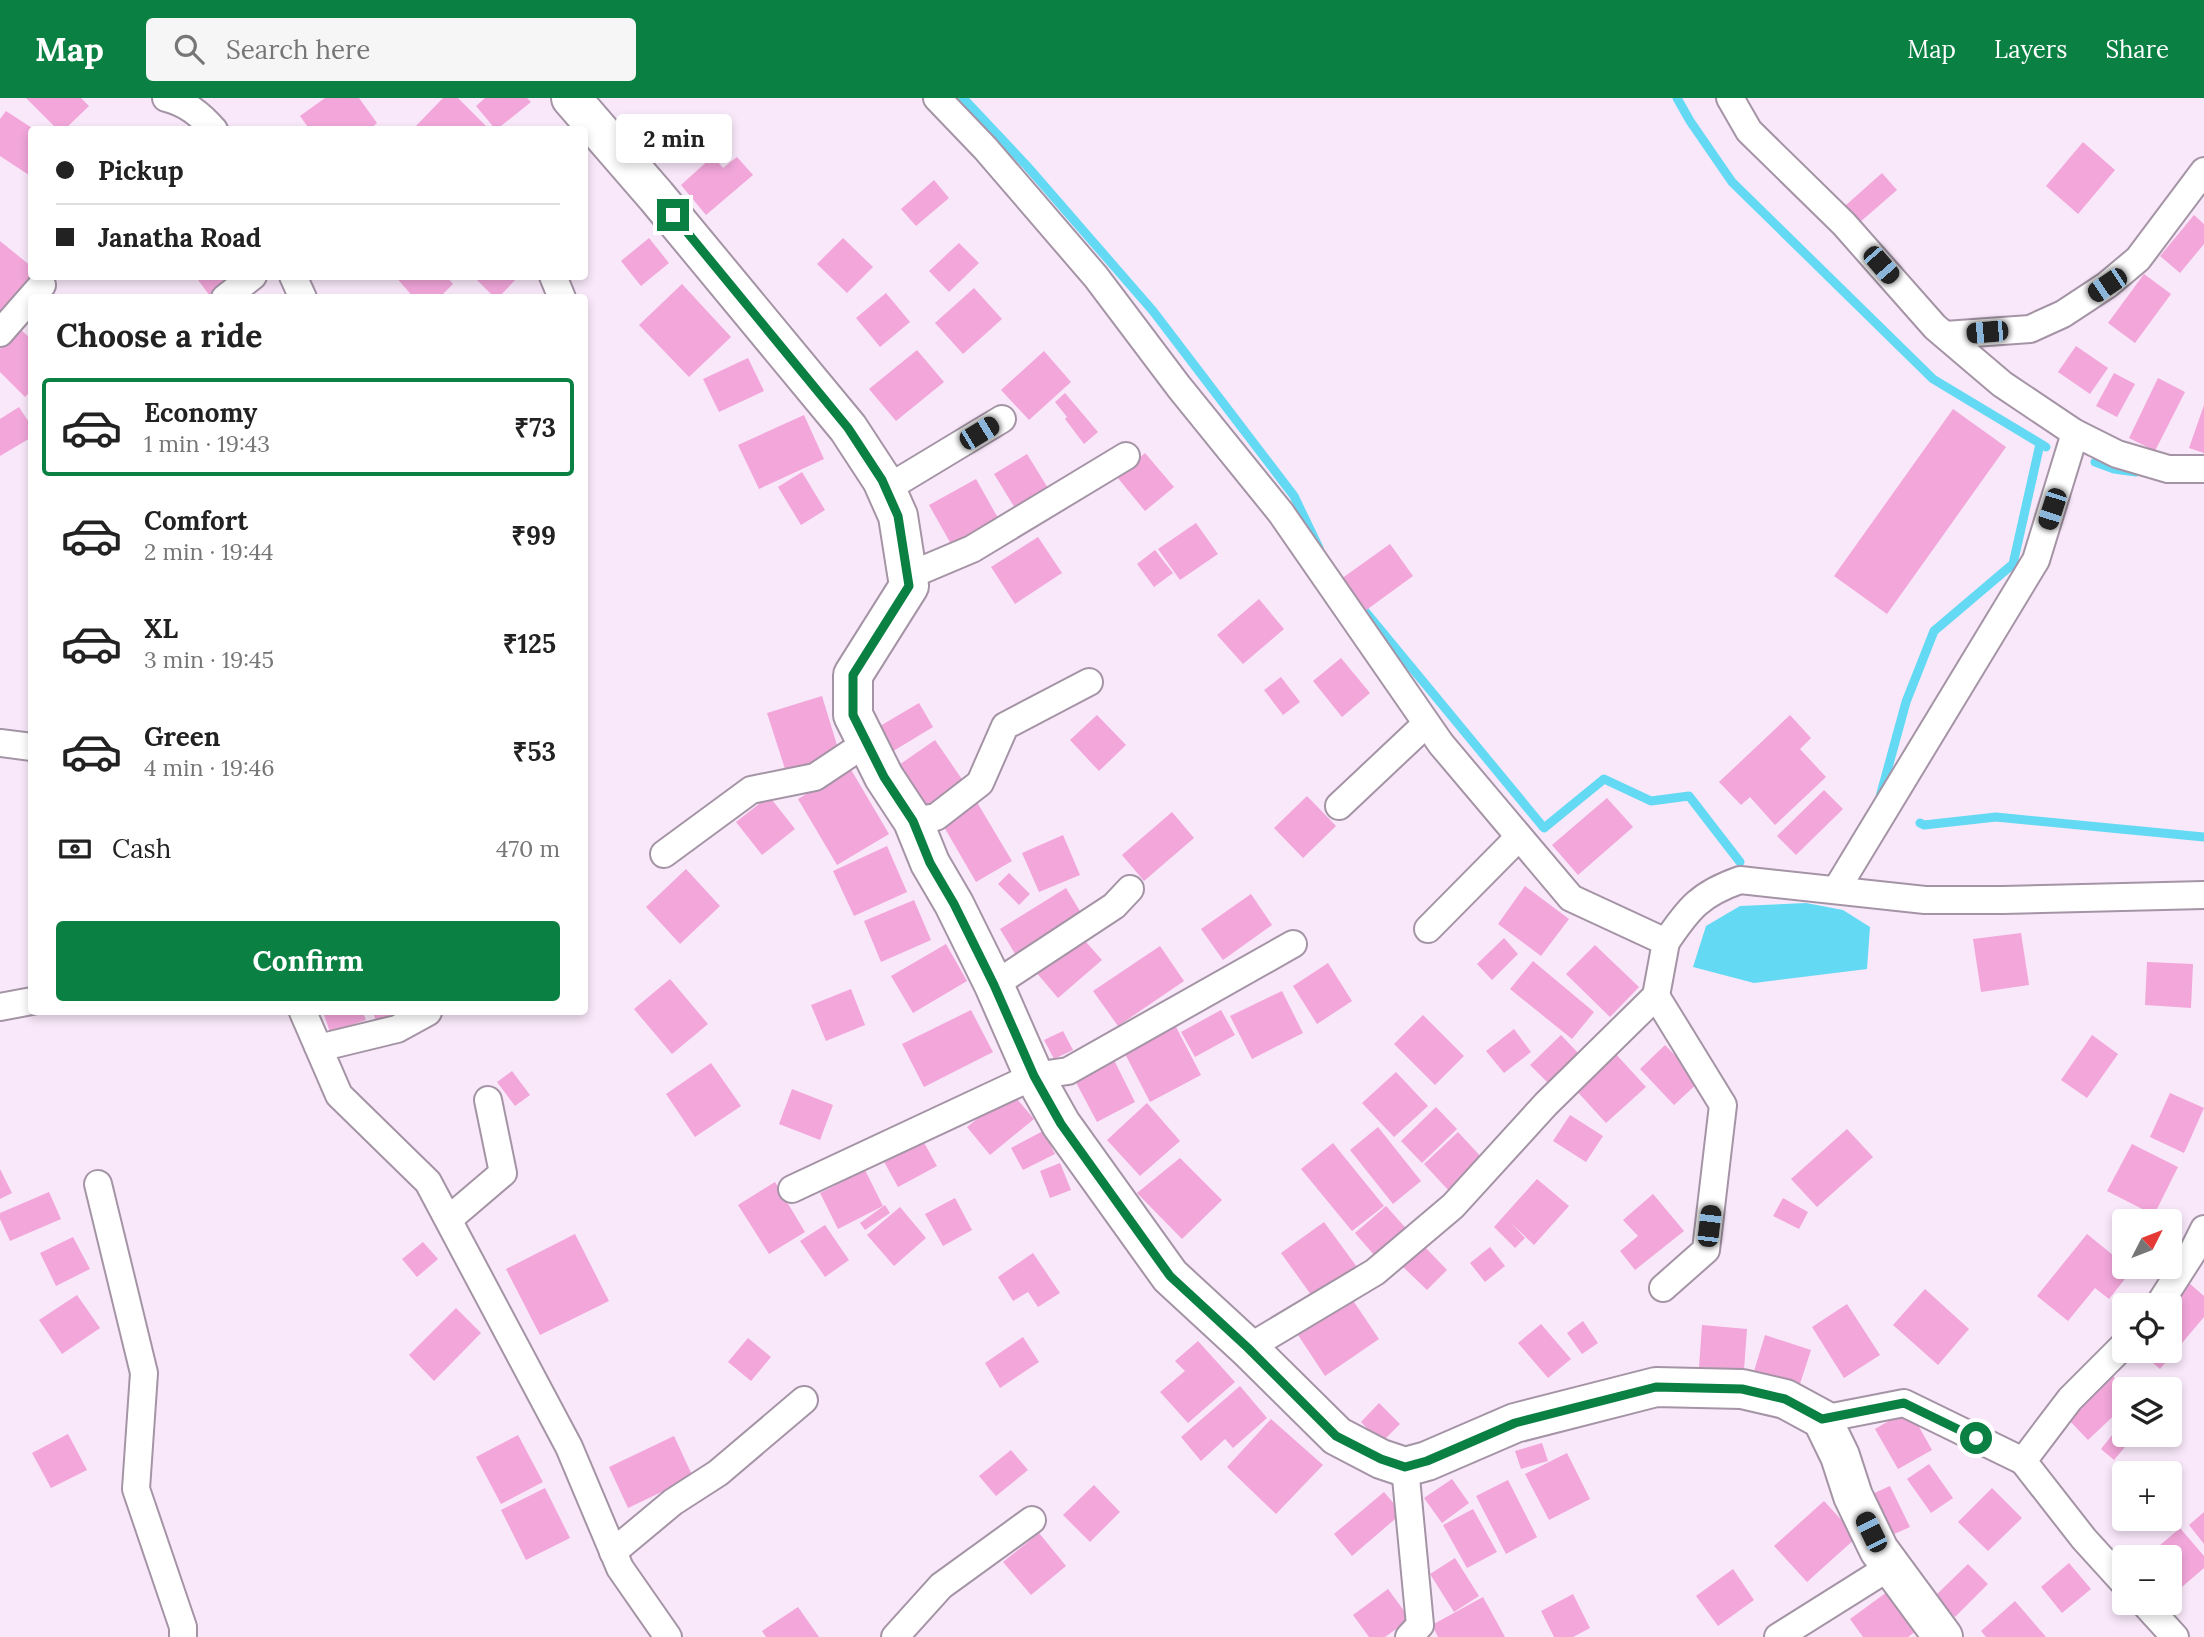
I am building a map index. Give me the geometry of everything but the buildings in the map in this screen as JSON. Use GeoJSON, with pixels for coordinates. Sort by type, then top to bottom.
{"type":"FeatureCollection","features":[{"type":"Feature","properties":{"kind":"street"},"geometry":{"type":"LineString","coordinates":[[166,98],[183,102],[210,126]]}},
{"type":"Feature","properties":{"kind":"street"},"geometry":{"type":"LineString","coordinates":[[571,98],[848,428],[886,489],[898,516],[909,586],[853,675],[853,715],[884,777],[913,821],[930,863],[954,904],[994,985],[1034,1076],[1061,1124],[1170,1276],[1248,1348],[1336,1436],[1381,1459],[1405,1467],[1427,1461],[1515,1423],[1656,1387],[1742,1389],[1785,1399],[1822,1419],[1840,1456],[1853,1496],[1880,1549],[1943,1637]]}},
{"type":"Feature","properties":{"kind":"street"},"geometry":{"type":"LineString","coordinates":[[937,98],[985,148],[1096,277],[1179,387],[1281,513],[1441,744],[1571,898],[1666,942]]}},
{"type":"Feature","properties":{"kind":"street"},"geometry":{"type":"LineString","coordinates":[[1730,98],[1749,131],[1844,224],[1945,335],[2002,384],[2075,433],[2116,454],[2168,469],[2204,469]]}},
{"type":"Feature","properties":{"kind":"street"},"geometry":{"type":"LineString","coordinates":[[1945,335],[2030,328],[2063,314],[2107,285],[2138,259],[2204,171]]}},
{"type":"Feature","properties":{"kind":"street"},"geometry":{"type":"LineString","coordinates":[[230,294],[248,280]]}},
{"type":"Feature","properties":{"kind":"street"},"geometry":{"type":"LineString","coordinates":[[34,294],[42,285]]}},
{"type":"Feature","properties":{"kind":"street"},"geometry":{"type":"LineString","coordinates":[[0,333],[28,301]]}},
{"type":"Feature","properties":{"kind":"street"},"geometry":{"type":"LineString","coordinates":[[886,489],[1002,419]]}},
{"type":"Feature","properties":{"kind":"street"},"geometry":{"type":"LineString","coordinates":[[1836,890],[2036,560],[2075,433]]}},
{"type":"Feature","properties":{"kind":"street"},"geometry":{"type":"LineString","coordinates":[[908,576],[972,549],[1126,456]]}},
{"type":"Feature","properties":{"kind":"street"},"geometry":{"type":"LineString","coordinates":[[913,821],[936,817],[980,783],[1005,726],[1089,682]]}},
{"type":"Feature","properties":{"kind":"street"},"geometry":{"type":"LineString","coordinates":[[1339,806],[1426,724]]}},
{"type":"Feature","properties":{"kind":"street"},"geometry":{"type":"LineString","coordinates":[[0,743],[28,746]]}},
{"type":"Feature","properties":{"kind":"street"},"geometry":{"type":"LineString","coordinates":[[664,854],[751,790],[815,777],[866,743]]}},
{"type":"Feature","properties":{"kind":"street"},"geometry":{"type":"LineString","coordinates":[[1428,929],[1519,836]]}},
{"type":"Feature","properties":{"kind":"street"},"geometry":{"type":"LineString","coordinates":[[1248,1348],[1375,1272],[1453,1206],[1546,1104],[1656,996],[1666,942],[1681,919],[1700,899],[1719,887],[1740,880],[1925,900],[2204,895]]}},
{"type":"Feature","properties":{"kind":"street"},"geometry":{"type":"LineString","coordinates":[[994,985],[1114,906],[1130,889]]}},
{"type":"Feature","properties":{"kind":"street"},"geometry":{"type":"LineString","coordinates":[[792,1189],[1034,1076],[1068,1071],[1293,944]]}},
{"type":"Feature","properties":{"kind":"street"},"geometry":{"type":"LineString","coordinates":[[1656,996],[1723,1105],[1706,1250],[1663,1288]]}},
{"type":"Feature","properties":{"kind":"street"},"geometry":{"type":"LineString","coordinates":[[0,1007],[28,1002]]}},
{"type":"Feature","properties":{"kind":"street"},"geometry":{"type":"LineString","coordinates":[[304,1015],[339,1095],[428,1182],[569,1447],[620,1568],[668,1637]]}},
{"type":"Feature","properties":{"kind":"street"},"geometry":{"type":"LineString","coordinates":[[318,1046],[397,1029],[423,1015]]}},
{"type":"Feature","properties":{"kind":"street"},"geometry":{"type":"LineString","coordinates":[[449,1219],[503,1173],[488,1100]]}},
{"type":"Feature","properties":{"kind":"street"},"geometry":{"type":"LineString","coordinates":[[98,1184],[144,1373],[136,1489],[183,1627],[183,1637]]}},
{"type":"Feature","properties":{"kind":"street"},"geometry":{"type":"LineString","coordinates":[[2166,1293],[2204,1229]]}},
{"type":"Feature","properties":{"kind":"street"},"geometry":{"type":"LineString","coordinates":[[2023,1461],[2070,1399],[2112,1357]]}},
{"type":"Feature","properties":{"kind":"street"},"geometry":{"type":"LineString","coordinates":[[613,1552],[673,1502],[718,1473],[804,1400]]}},
{"type":"Feature","properties":{"kind":"street"},"geometry":{"type":"LineString","coordinates":[[1822,1419],[1904,1403],[2023,1461],[2084,1539],[2112,1570]]}},
{"type":"Feature","properties":{"kind":"street"},"geometry":{"type":"LineString","coordinates":[[1405,1467],[1420,1625],[1409,1637]]}},
{"type":"Feature","properties":{"kind":"street"},"geometry":{"type":"LineString","coordinates":[[895,1637],[941,1586],[1032,1520]]}},
{"type":"Feature","properties":{"kind":"street"},"geometry":{"type":"LineString","coordinates":[[1778,1637],[1891,1566]]}},
{"type":"Feature","properties":{"kind":"street"},"geometry":{"type":"LineString","coordinates":[[2155,1615],[2175,1637]]}},
{"type":"Feature","properties":{"kind":"water"},"geometry":{"type":"Polygon","coordinates":[[[1806,903],[1843,910],[1870,927],[1867,969],[1754,983],[1693,967],[1706,926],[1740,906],[1806,903]]]}},
{"type":"Feature","properties":{"kind":"waterway"},"geometry":{"type":"LineString","coordinates":[[963,98],[1027,166],[1153,311],[1294,496],[1319,548]]}},
{"type":"Feature","properties":{"kind":"waterway"},"geometry":{"type":"LineString","coordinates":[[1677,98],[1732,182],[1933,379],[2046,447]]}},
{"type":"Feature","properties":{"kind":"waterway"},"geometry":{"type":"LineString","coordinates":[[1880,797],[1906,702],[1934,631],[2013,564],[2040,444]]}},
{"type":"Feature","properties":{"kind":"waterway"},"geometry":{"type":"LineString","coordinates":[[2095,462],[2114,469],[2136,472]]}},
{"type":"Feature","properties":{"kind":"waterway"},"geometry":{"type":"LineString","coordinates":[[1360,605],[1544,828],[1604,779],[1651,801],[1689,796],[1740,862]]}},
{"type":"Feature","properties":{"kind":"waterway"},"geometry":{"type":"LineString","coordinates":[[1920,823],[1924,825],[1996,817],[2204,837]]}},
{"type":"Feature","properties":{"kind":"route"},"geometry":{"type":"LineString","coordinates":[[673,215],[848,428],[882,480],[898,516],[909,586],[853,675],[853,715],[884,777],[913,821],[930,863],[954,904],[994,985],[1034,1076],[1061,1124],[1170,1276],[1248,1348],[1336,1436],[1381,1459],[1405,1467],[1427,1461],[1515,1423],[1656,1387],[1742,1389],[1785,1399],[1822,1419],[1904,1403],[1976,1438]]}}]}
